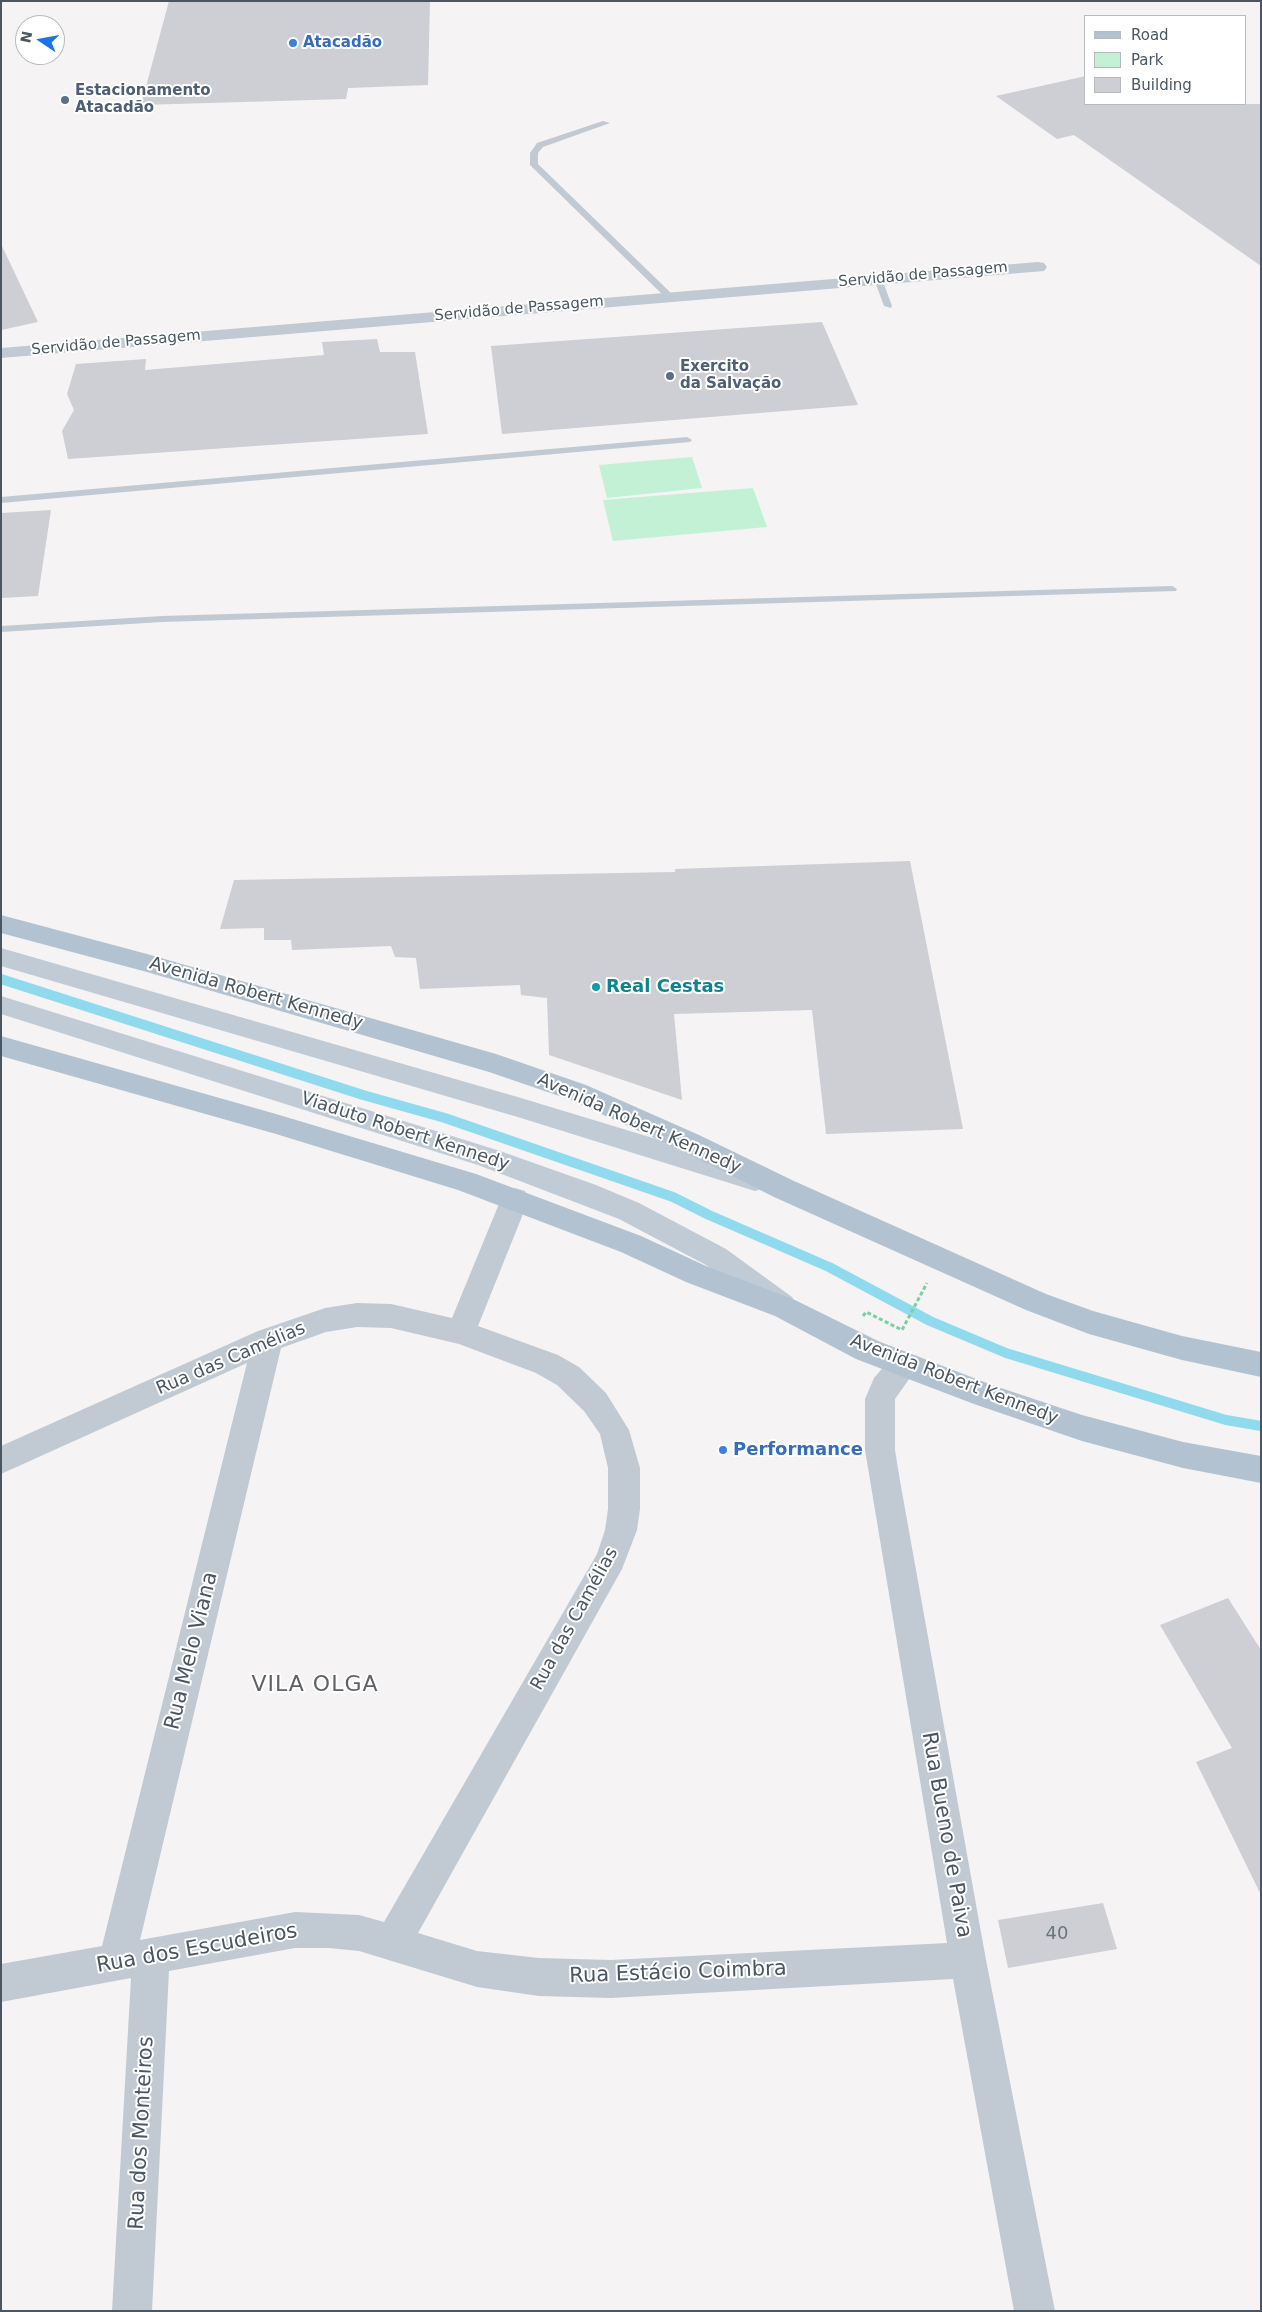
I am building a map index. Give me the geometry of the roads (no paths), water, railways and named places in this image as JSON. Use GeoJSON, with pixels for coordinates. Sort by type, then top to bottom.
{"type":"FeatureCollection","features":[{"type":"Feature","properties":{"kind":"main road","name":"Avenida Robert Kennedy"},"geometry":{"type":"LineString","coordinates":[[1,924],[147,963],[496,1064],[576,1092],[689,1142],[784,1189],[1002,1288],[1088,1322],[1182,1348],[1261,1365]]}},
{"type":"Feature","properties":{"kind":"main road"},"geometry":{"type":"LineString","coordinates":[[1,957],[521,1108],[784,1189]]}},
{"type":"Feature","properties":{"kind":"main road","name":"Viaduto Robert Kennedy"},"geometry":{"type":"LineString","coordinates":[[1,1005],[379,1123],[547,1178],[629,1211],[716,1257],[785,1308]]}},
{"type":"Feature","properties":{"kind":"main road","name":"Avenida Robert Kennedy"},"geometry":{"type":"LineString","coordinates":[[1,1046],[276,1124],[515,1199],[632,1244],[696,1274],[785,1308],[867,1350],[904,1365],[1082,1428],[1183,1455],[1261,1470]]}},
{"type":"Feature","properties":{"kind":"street","name":"Servidão de Passagem"},"geometry":{"type":"LineString","coordinates":[[1,353],[1038,267]]}},
{"type":"Feature","properties":{"kind":"street"},"geometry":{"type":"LineString","coordinates":[[461,1332],[515,1199]]}},
{"type":"Feature","properties":{"kind":"street","name":"Rua das Camélias"},"geometry":{"type":"LineString","coordinates":[[1,1461],[268,1340],[325,1320],[357,1315],[391,1316],[461,1332],[547,1364],[568,1376],[582,1387],[595,1402],[614,1430],[624,1468],[624,1509],[621,1530],[610,1559],[393,1942]]}},
{"type":"Feature","properties":{"kind":"street","name":"Rua Melo Viana"},"geometry":{"type":"LineString","coordinates":[[134,1960],[268,1340]]}},
{"type":"Feature","properties":{"kind":"street","name":"Rua Bueno de Paiva"},"geometry":{"type":"LineString","coordinates":[[904,1365],[885,1387],[880,1399],[880,1450],[884,1481],[968,1960],[1035,2311]]}},
{"type":"Feature","properties":{"kind":"street","name":"Rua dos Escudeiros"},"geometry":{"type":"LineString","coordinates":[[1,1983],[295,1930],[329,1930],[359,1933],[393,1942]]}},
{"type":"Feature","properties":{"kind":"street","name":"Rua Estácio Coimbra"},"geometry":{"type":"LineString","coordinates":[[393,1942],[477,1969],[539,1977],[611,1979],[968,1960]]}},
{"type":"Feature","properties":{"kind":"street","name":"Rua dos Monteiros"},"geometry":{"type":"LineString","coordinates":[[132,2311],[134,1960]]}},
{"type":"Feature","properties":{"kind":"lane"},"geometry":{"type":"LineString","coordinates":[[606,124],[540,145],[534,153],[534,164],[670,297]]}},
{"type":"Feature","properties":{"kind":"lane"},"geometry":{"type":"LineString","coordinates":[[878,279],[888,306]]}},
{"type":"Feature","properties":{"kind":"lane"},"geometry":{"type":"LineString","coordinates":[[1,500],[687,440]]}},
{"type":"Feature","properties":{"kind":"lane"},"geometry":{"type":"LineString","coordinates":[[1,629],[162,619],[1172,589]]}},
{"type":"Feature","properties":{"kind":"waterway"},"geometry":{"type":"LineString","coordinates":[[1,979],[363,1095],[445,1118],[673,1197],[709,1215],[829,1267],[930,1321],[1006,1353],[1226,1420],[1261,1426]]}},
{"type":"Feature","properties":{"kind":"place","name":"Atacadão"},"geometry":{"type":"Point","coordinates":[293,43]}},
{"type":"Feature","properties":{"kind":"place","name":"Estacionamento Atacadão"},"geometry":{"type":"Point","coordinates":[65,100]}},
{"type":"Feature","properties":{"kind":"place","name":"Exercito da Salvação"},"geometry":{"type":"Point","coordinates":[670,376]}},
{"type":"Feature","properties":{"kind":"place","name":"Real Cestas"},"geometry":{"type":"Point","coordinates":[596,987]}},
{"type":"Feature","properties":{"kind":"place","name":"Performance"},"geometry":{"type":"Point","coordinates":[723,1450]}},
{"type":"Feature","properties":{"kind":"district","name":"VILA OLGA"},"geometry":{"type":"Point","coordinates":[315,1685]}}]}
